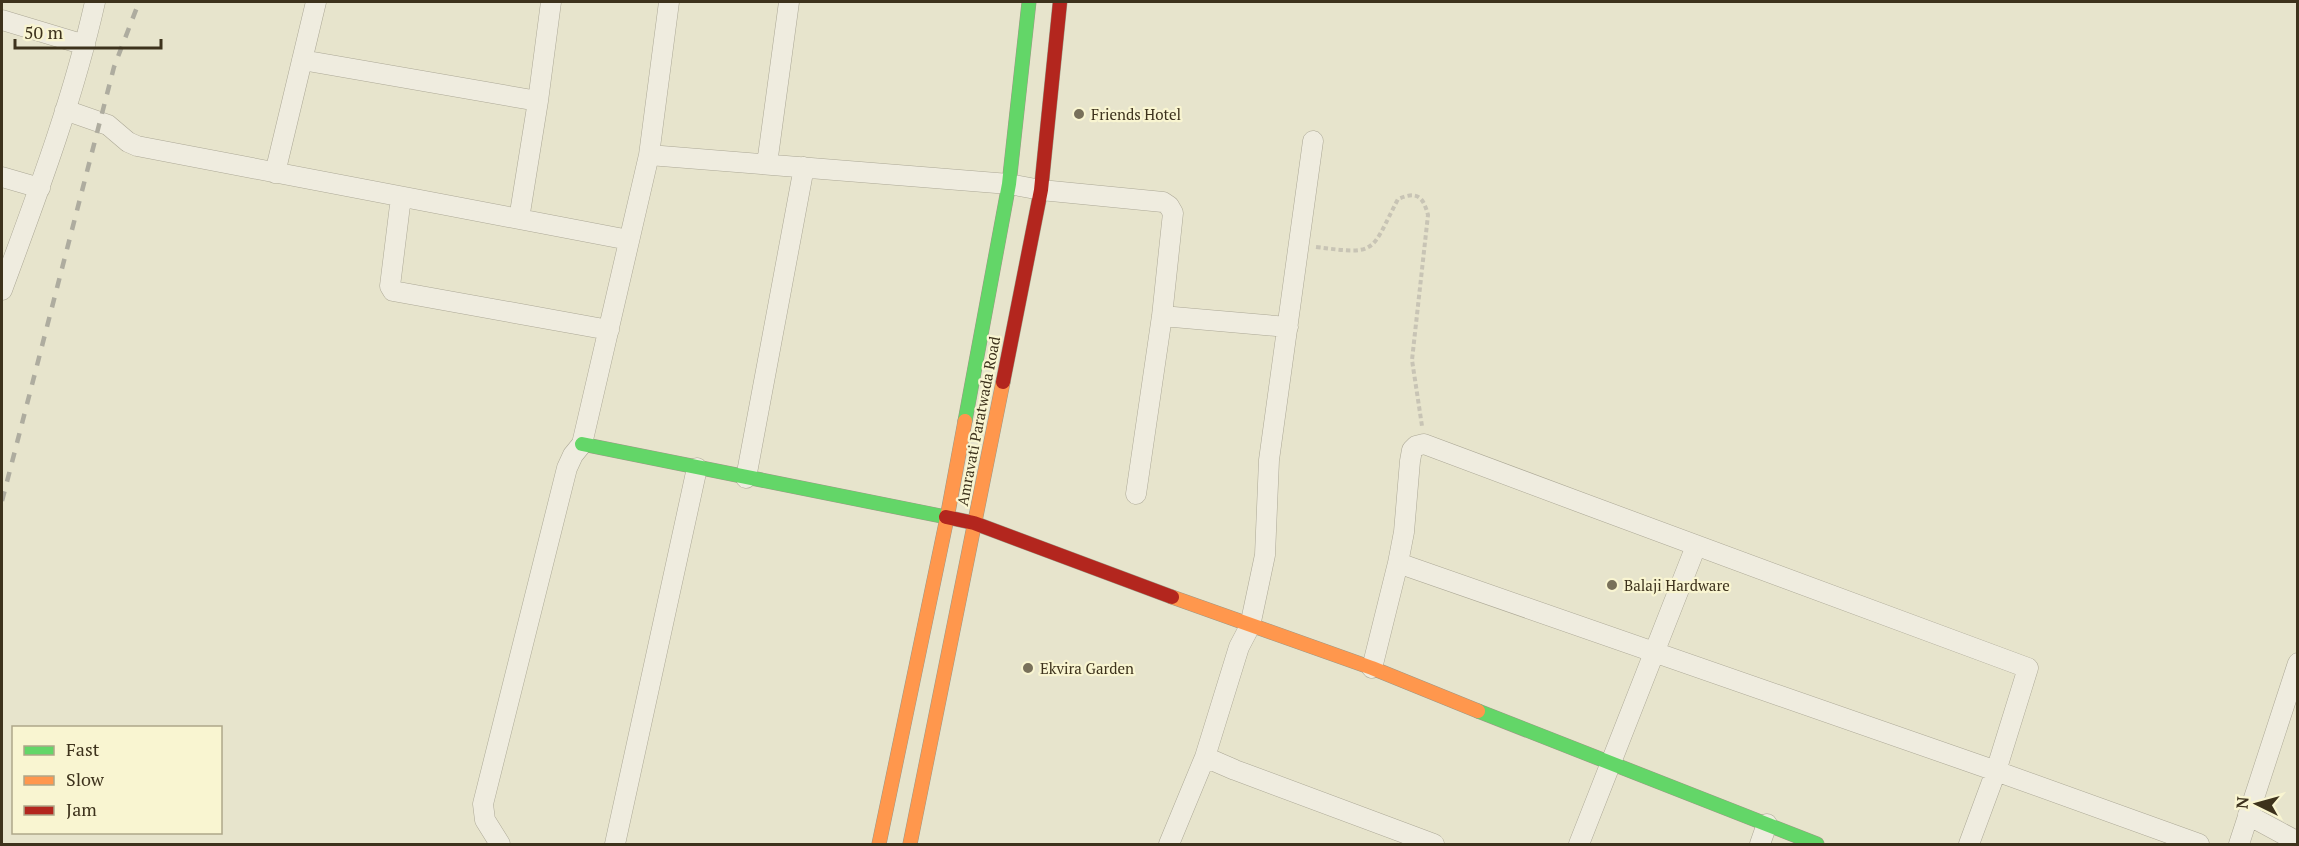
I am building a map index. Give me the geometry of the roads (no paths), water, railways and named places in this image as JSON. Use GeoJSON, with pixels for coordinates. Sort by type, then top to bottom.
{"type":"FeatureCollection","features":[{"type":"Feature","properties":{"kind":"main road","name":"Amravati Paratwada Road"},"geometry":{"type":"LineString","coordinates":[[879,844],[947,518],[1009,184],[1029,2]]}},
{"type":"Feature","properties":{"kind":"main road","name":"Amravati Paratwada Road"},"geometry":{"type":"LineString","coordinates":[[910,844],[1041,190],[1060,2]]}},
{"type":"Feature","properties":{"kind":"main road"},"geometry":{"type":"LineString","coordinates":[[582,444],[974,523],[1143,584],[1250,626],[1372,668],[1817,844]]}},
{"type":"Feature","properties":{"kind":"street"},"geometry":{"type":"LineString","coordinates":[[2,290],[40,188],[65,110],[85,45],[94,2]]}},
{"type":"Feature","properties":{"kind":"street"},"geometry":{"type":"LineString","coordinates":[[275,173],[316,2]]}},
{"type":"Feature","properties":{"kind":"street"},"geometry":{"type":"LineString","coordinates":[[519,219],[551,2]]}},
{"type":"Feature","properties":{"kind":"street"},"geometry":{"type":"LineString","coordinates":[[500,844],[485,820],[483,804],[567,468],[573,455],[582,444],[609,330],[649,155],[669,2]]}},
{"type":"Feature","properties":{"kind":"street"},"geometry":{"type":"LineString","coordinates":[[767,164],[789,2]]}},
{"type":"Feature","properties":{"kind":"street"},"geometry":{"type":"LineString","coordinates":[[2,20],[85,45]]}},
{"type":"Feature","properties":{"kind":"street"},"geometry":{"type":"LineString","coordinates":[[302,60],[538,101]]}},
{"type":"Feature","properties":{"kind":"street"},"geometry":{"type":"LineString","coordinates":[[65,110],[108,125],[128,142],[137,146],[629,240]]}},
{"type":"Feature","properties":{"kind":"street"},"geometry":{"type":"LineString","coordinates":[[1169,844],[1205,757],[1239,647],[1250,626],[1265,555],[1269,460],[1313,141]]}},
{"type":"Feature","properties":{"kind":"street"},"geometry":{"type":"LineString","coordinates":[[649,155],[1009,184],[1041,190],[1163,202],[1169,206],[1173,213],[1162,316],[1136,494]]}},
{"type":"Feature","properties":{"kind":"street"},"geometry":{"type":"LineString","coordinates":[[746,478],[804,167]]}},
{"type":"Feature","properties":{"kind":"street"},"geometry":{"type":"LineString","coordinates":[[2,177],[40,188]]}},
{"type":"Feature","properties":{"kind":"street"},"geometry":{"type":"LineString","coordinates":[[401,197],[390,286],[393,291],[609,330]]}},
{"type":"Feature","properties":{"kind":"street"},"geometry":{"type":"LineString","coordinates":[[1162,316],[1288,327]]}},
{"type":"Feature","properties":{"kind":"street"},"geometry":{"type":"LineString","coordinates":[[1372,668],[1404,532],[1410,461],[1416,446],[1424,444],[2028,668],[1996,771],[1969,844]]}},
{"type":"Feature","properties":{"kind":"street"},"geometry":{"type":"LineString","coordinates":[[615,844],[697,468]]}},
{"type":"Feature","properties":{"kind":"street"},"geometry":{"type":"LineString","coordinates":[[1579,844],[1696,546]]}},
{"type":"Feature","properties":{"kind":"street"},"geometry":{"type":"LineString","coordinates":[[1398,563],[2199,844]]}},
{"type":"Feature","properties":{"kind":"street"},"geometry":{"type":"LineString","coordinates":[[2239,844],[2292,701],[2298,663]]}},
{"type":"Feature","properties":{"kind":"street"},"geometry":{"type":"LineString","coordinates":[[1205,757],[1434,844]]}},
{"type":"Feature","properties":{"kind":"street"},"geometry":{"type":"LineString","coordinates":[[2248,815],[2298,842]]}},
{"type":"Feature","properties":{"kind":"street"},"geometry":{"type":"LineString","coordinates":[[1760,844],[1767,824]]}},
{"type":"Feature","properties":{"kind":"railway"},"geometry":{"type":"LineString","coordinates":[[2,501],[114,67],[139,2]]}},
{"type":"Feature","properties":{"kind":"place","name":"Friends Hotel"},"geometry":{"type":"Point","coordinates":[1079,114]}},
{"type":"Feature","properties":{"kind":"place","name":"Balaji Hardware"},"geometry":{"type":"Point","coordinates":[1612,585]}},
{"type":"Feature","properties":{"kind":"place","name":"Ekvira Garden"},"geometry":{"type":"Point","coordinates":[1028,668]}}]}
